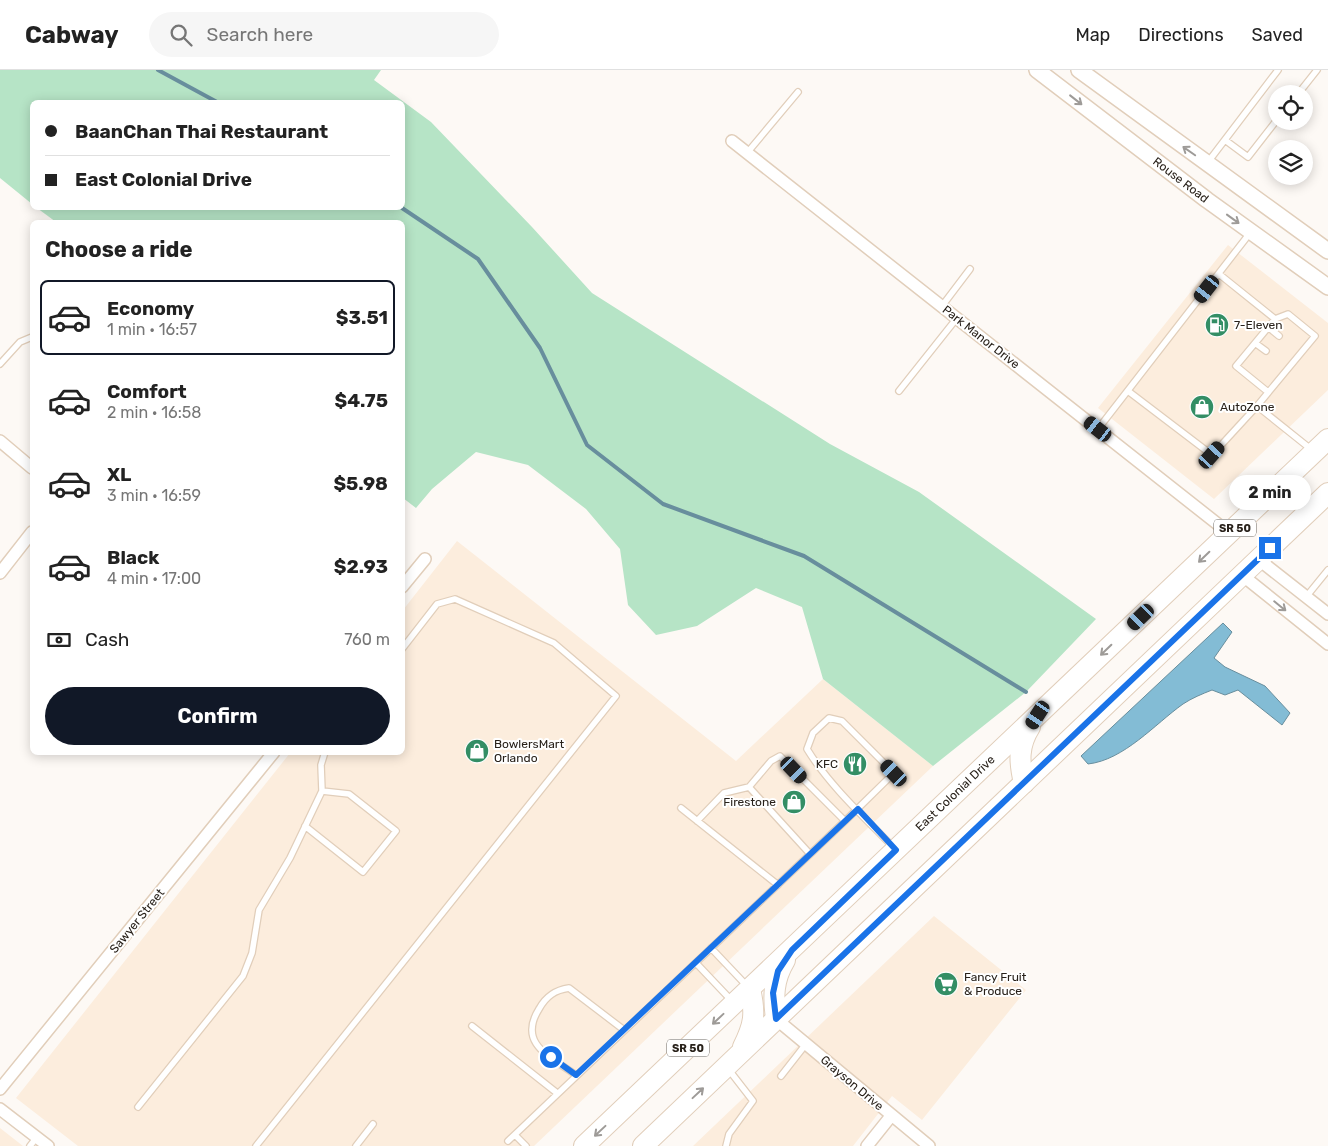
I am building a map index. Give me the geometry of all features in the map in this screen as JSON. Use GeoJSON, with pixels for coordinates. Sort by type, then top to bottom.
{"type":"FeatureCollection","features":[{"type":"Feature","properties":{"kind":"highway","name":"East Colonial Drive"},"geometry":{"type":"LineString","coordinates":[[584,1146],[1321,446]]}},
{"type":"Feature","properties":{"kind":"highway","name":"SR 50"},"geometry":{"type":"LineString","coordinates":[[643,1146],[1328,493]]}},
{"type":"Feature","properties":{"kind":"highway"},"geometry":{"type":"LineString","coordinates":[[1024,783],[1019,761],[1024,737],[1038,715]]}},
{"type":"Feature","properties":{"kind":"highway"},"geometry":{"type":"LineString","coordinates":[[776,1019],[773,993],[778,971],[792,950]]}},
{"type":"Feature","properties":{"kind":"highway"},"geometry":{"type":"LineString","coordinates":[[733,1060],[751,1030],[755,1009],[750,989]]}},
{"type":"Feature","properties":{"kind":"street","name":"Rouse Road"},"geometry":{"type":"LineString","coordinates":[[1038,70],[1140,151],[1328,287]]}},
{"type":"Feature","properties":{"kind":"street"},"geometry":{"type":"LineString","coordinates":[[1079,70],[1328,251]]}},
{"type":"Feature","properties":{"kind":"street","name":"Park Manor Drive"},"geometry":{"type":"LineString","coordinates":[[732,141],[1229,533]]}},
{"type":"Feature","properties":{"kind":"street"},"geometry":{"type":"LineString","coordinates":[[0,441],[30,466]]}},
{"type":"Feature","properties":{"kind":"street"},"geometry":{"type":"LineString","coordinates":[[0,573],[30,535]]}},
{"type":"Feature","properties":{"kind":"street"},"geometry":{"type":"LineString","coordinates":[[405,582],[425,559]]}},
{"type":"Feature","properties":{"kind":"street"},"geometry":{"type":"LineString","coordinates":[[1258,559],[1328,614]]}},
{"type":"Feature","properties":{"kind":"street"},"geometry":{"type":"LineString","coordinates":[[1242,575],[1328,644]]}},
{"type":"Feature","properties":{"kind":"street","name":"Sawyer Street"},"geometry":{"type":"LineString","coordinates":[[0,1089],[272,755]]}},
{"type":"Feature","properties":{"kind":"street","name":"Grayson Drive"},"geometry":{"type":"LineString","coordinates":[[776,1019],[929,1146]]}},
{"type":"Feature","properties":{"kind":"street"},"geometry":{"type":"LineString","coordinates":[[0,1109],[34,1142],[48,1146]]}},
{"type":"Feature","properties":{"kind":"street"},"geometry":{"type":"LineString","coordinates":[[867,1146],[891,1116]]}},
{"type":"Feature","properties":{"kind":"lane"},"geometry":{"type":"LineString","coordinates":[[1207,164],[1278,70]]}},
{"type":"Feature","properties":{"kind":"lane"},"geometry":{"type":"LineString","coordinates":[[1305,85],[1317,70]]}},
{"type":"Feature","properties":{"kind":"lane"},"geometry":{"type":"LineString","coordinates":[[747,153],[798,92]]}},
{"type":"Feature","properties":{"kind":"lane"},"geometry":{"type":"LineString","coordinates":[[1224,140],[1248,157],[1269,130]]}},
{"type":"Feature","properties":{"kind":"lane"},"geometry":{"type":"LineString","coordinates":[[1098,429],[1251,232]]}},
{"type":"Feature","properties":{"kind":"lane"},"geometry":{"type":"LineString","coordinates":[[942,306],[970,269]]}},
{"type":"Feature","properties":{"kind":"lane"},"geometry":{"type":"LineString","coordinates":[[1219,274],[1274,319]]}},
{"type":"Feature","properties":{"kind":"lane"},"geometry":{"type":"LineString","coordinates":[[1128,392],[1212,455],[1257,406],[1315,336],[1288,314],[1274,319],[1236,366],[1268,392]]}},
{"type":"Feature","properties":{"kind":"lane"},"geometry":{"type":"LineString","coordinates":[[899,391],[957,318]]}},
{"type":"Feature","properties":{"kind":"lane"},"geometry":{"type":"LineString","coordinates":[[1268,327],[1279,336]]}},
{"type":"Feature","properties":{"kind":"lane"},"geometry":{"type":"LineString","coordinates":[[0,364],[20,342],[30,339]]}},
{"type":"Feature","properties":{"kind":"lane"},"geometry":{"type":"LineString","coordinates":[[1255,342],[1266,351]]}},
{"type":"Feature","properties":{"kind":"lane"},"geometry":{"type":"LineString","coordinates":[[1294,348],[1301,353]]}},
{"type":"Feature","properties":{"kind":"lane"},"geometry":{"type":"LineString","coordinates":[[1282,364],[1288,368]]}},
{"type":"Feature","properties":{"kind":"lane"},"geometry":{"type":"LineString","coordinates":[[1257,406],[1321,446]]}},
{"type":"Feature","properties":{"kind":"lane"},"geometry":{"type":"LineString","coordinates":[[1306,597],[1328,570]]}},
{"type":"Feature","properties":{"kind":"lane"},"geometry":{"type":"LineString","coordinates":[[256,1146],[616,696],[554,643],[455,599],[437,604],[405,646]]}},
{"type":"Feature","properties":{"kind":"lane"},"geometry":{"type":"LineString","coordinates":[[508,1141],[858,809],[894,773],[842,721],[829,718],[813,733],[807,749],[816,765],[858,809],[896,850]]}},
{"type":"Feature","properties":{"kind":"lane"},"geometry":{"type":"LineString","coordinates":[[138,1107],[243,976],[252,953],[259,910],[290,858],[322,791],[321,765],[324,755]]}},
{"type":"Feature","properties":{"kind":"lane"},"geometry":{"type":"LineString","coordinates":[[697,820],[724,792],[749,787],[771,761],[780,756],[845,821]]}},
{"type":"Feature","properties":{"kind":"lane"},"geometry":{"type":"LineString","coordinates":[[749,787],[810,854]]}},
{"type":"Feature","properties":{"kind":"lane"},"geometry":{"type":"LineString","coordinates":[[305,826],[363,872],[396,831],[349,794],[322,791]]}},
{"type":"Feature","properties":{"kind":"lane"},"geometry":{"type":"LineString","coordinates":[[681,808],[778,885]]}},
{"type":"Feature","properties":{"kind":"lane"},"geometry":{"type":"LineString","coordinates":[[711,948],[750,989]]}},
{"type":"Feature","properties":{"kind":"lane"},"geometry":{"type":"LineString","coordinates":[[696,962],[735,1004]]}},
{"type":"Feature","properties":{"kind":"lane"},"geometry":{"type":"LineString","coordinates":[[576,1075],[538,1047],[530,1036],[531,1020],[543,1002],[556,990],[570,988],[624,1030]]}},
{"type":"Feature","properties":{"kind":"lane"},"geometry":{"type":"LineString","coordinates":[[472,1026],[557,1093]]}},
{"type":"Feature","properties":{"kind":"lane"},"geometry":{"type":"LineString","coordinates":[[780,1076],[806,1044]]}},
{"type":"Feature","properties":{"kind":"lane"},"geometry":{"type":"LineString","coordinates":[[725,1145],[730,1134],[753,1101],[733,1060]]}},
{"type":"Feature","properties":{"kind":"lane"},"geometry":{"type":"LineString","coordinates":[[356,1146],[373,1124]]}},
{"type":"Feature","properties":{"kind":"lane"},"geometry":{"type":"LineString","coordinates":[[515,1135],[526,1146]]}},
{"type":"Feature","properties":{"kind":"shaded area"},"geometry":{"type":"Polygon","coordinates":[[[1228,245],[1328,323],[1328,390],[1214,499],[1098,408],[1228,245]]]}},
{"type":"Feature","properties":{"kind":"shaded area"},"geometry":{"type":"Polygon","coordinates":[[[457,541],[736,761],[823,679],[933,766],[534,1146],[78,1146],[16,1098],[288,755],[405,755],[405,607],[457,541]]]}},
{"type":"Feature","properties":{"kind":"shaded area"},"geometry":{"type":"Polygon","coordinates":[[[934,916],[1026,990],[922,1120],[892,1096],[853,1146],[693,1146],[934,916]]]}},
{"type":"Feature","properties":{"kind":"shaded area"},"geometry":{"type":"Polygon","coordinates":[[[0,1128],[23,1146],[0,1146],[0,1128]]]}},
{"type":"Feature","properties":{"kind":"green space"},"geometry":{"type":"Polygon","coordinates":[[[0,70],[381,70],[374,80],[401,100],[30,100],[30,202],[0,178],[0,70]]]}},
{"type":"Feature","properties":{"kind":"green space"},"geometry":{"type":"Polygon","coordinates":[[[405,103],[431,122],[532,227],[592,293],[830,444],[919,492],[1096,619],[1026,692],[933,766],[823,679],[802,607],[756,588],[697,626],[656,635],[628,605],[620,549],[586,509],[528,465],[476,452],[432,489],[416,508],[405,500],[405,220],[53,220],[40,210],[405,210],[405,103]]]}},
{"type":"Feature","properties":{"kind":"water"},"geometry":{"type":"Polygon","coordinates":[[[1223,623],[1232,632],[1214,658],[1225,667],[1265,686],[1290,713],[1282,725],[1238,690],[1225,695],[1212,690],[1183,704],[1126,749],[1114,756],[1088,764],[1081,756],[1223,623]]]}},
{"type":"Feature","properties":{"kind":"waterway"},"geometry":{"type":"LineString","coordinates":[[158,70],[213,100]]}},
{"type":"Feature","properties":{"kind":"waterway"},"geometry":{"type":"LineString","coordinates":[[405,210],[478,259],[540,348],[587,445],[663,504],[804,556],[1026,692]]}},
{"type":"Feature","properties":{"kind":"place","name":"7-Eleven"},"geometry":{"type":"Point","coordinates":[1217,325]}},
{"type":"Feature","properties":{"kind":"place","name":"AutoZone"},"geometry":{"type":"Point","coordinates":[1202,407]}},
{"type":"Feature","properties":{"kind":"place","name":"BowlersMart Orlando"},"geometry":{"type":"Point","coordinates":[477,751]}},
{"type":"Feature","properties":{"kind":"place","name":"KFC"},"geometry":{"type":"Point","coordinates":[855,764]}},
{"type":"Feature","properties":{"kind":"place","name":"Firestone"},"geometry":{"type":"Point","coordinates":[794,802]}},
{"type":"Feature","properties":{"kind":"place","name":"Fancy Fruit & Produce"},"geometry":{"type":"Point","coordinates":[946,984]}},
{"type":"Feature","properties":{"kind":"route"},"geometry":{"type":"LineString","coordinates":[[551,1057],[576,1075],[858,809],[896,850],[792,950],[778,971],[773,993],[776,1019],[1270,548]]}}]}
